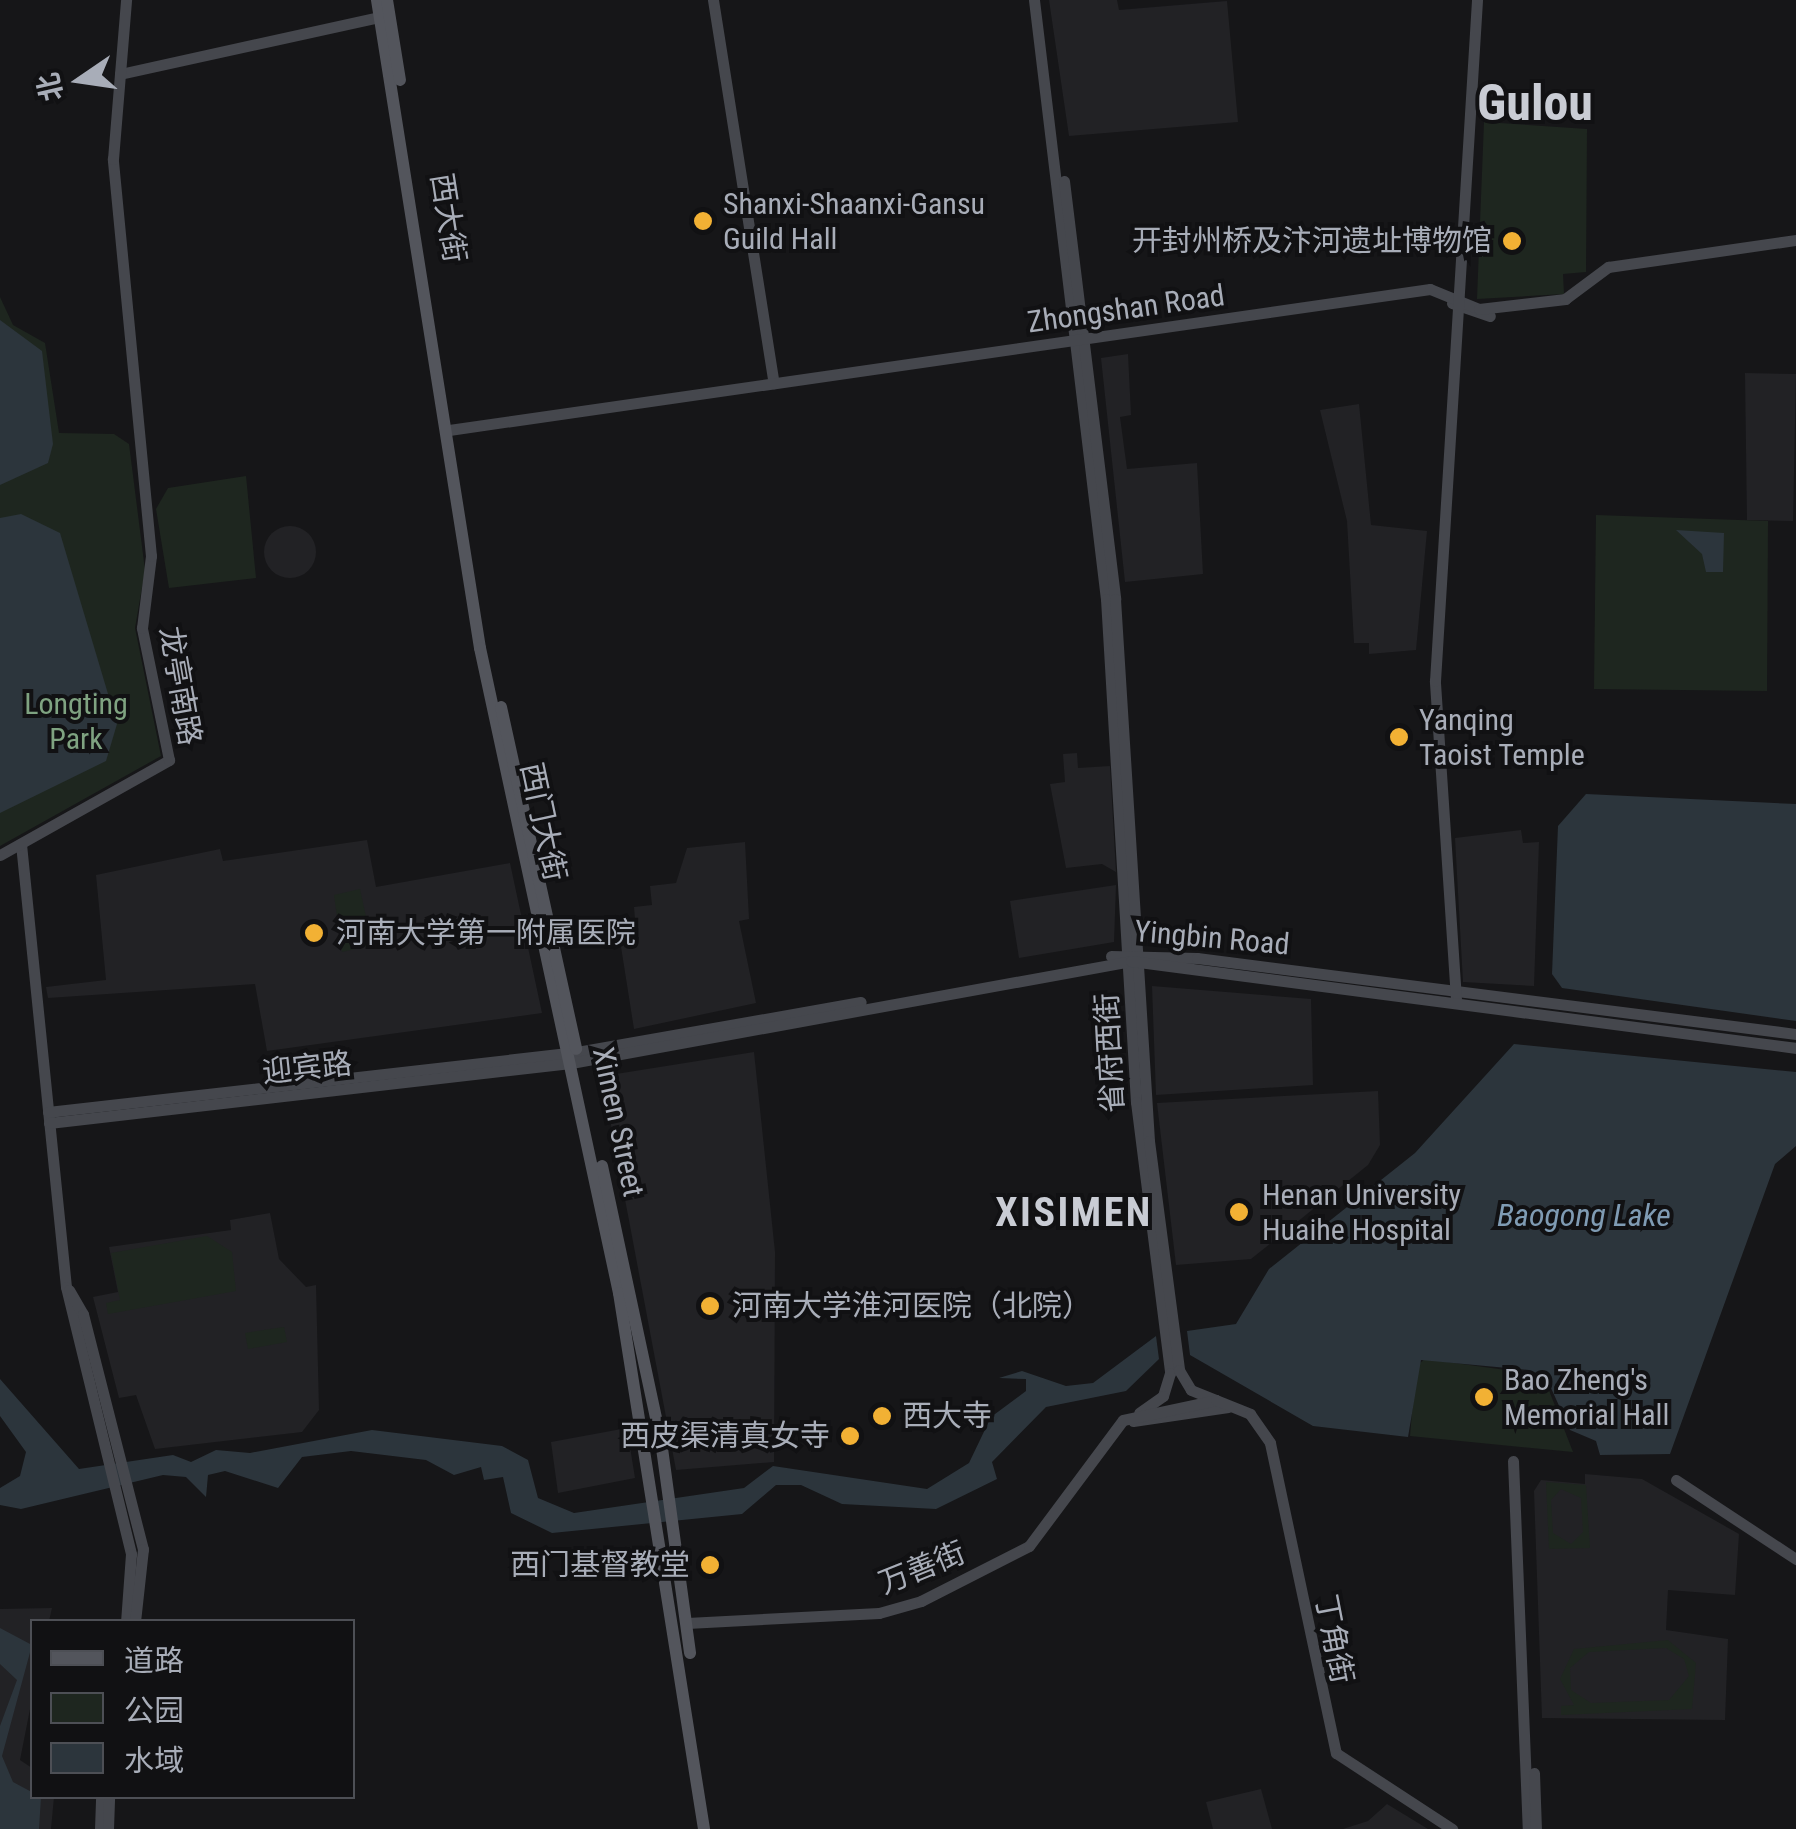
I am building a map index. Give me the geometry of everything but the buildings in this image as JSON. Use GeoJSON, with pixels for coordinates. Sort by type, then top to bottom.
{"type":"FeatureCollection","features":[{"type":"Feature","properties":{"kind":"main road"},"geometry":{"type":"LineString","coordinates":[[378,0],[385,16]]}},
{"type":"Feature","properties":{"kind":"main road"},"geometry":{"type":"LineString","coordinates":[[385,16],[388,0]]}},
{"type":"Feature","properties":{"kind":"main road","name":"西大街"},"geometry":{"type":"LineString","coordinates":[[385,16],[453,432]]}},
{"type":"Feature","properties":{"kind":"main road","name":"Ximen Street"},"geometry":{"type":"LineString","coordinates":[[453,432],[490,654],[645,1396],[675,1572],[704,1829]]}},
{"type":"Feature","properties":{"kind":"main road","name":"Ximen Street"},"geometry":{"type":"LineString","coordinates":[[675,1572],[687,1622],[712,1829]]}},
{"type":"Feature","properties":{"kind":"street"},"geometry":{"type":"LineString","coordinates":[[126,0],[120,74],[385,16]]}},
{"type":"Feature","properties":{"kind":"street"},"geometry":{"type":"LineString","coordinates":[[713,0],[774,383]]}},
{"type":"Feature","properties":{"kind":"street"},"geometry":{"type":"LineString","coordinates":[[1034,0],[1080,346]]}},
{"type":"Feature","properties":{"kind":"street"},"geometry":{"type":"LineString","coordinates":[[1042,0],[1080,346]]}},
{"type":"Feature","properties":{"kind":"street"},"geometry":{"type":"LineString","coordinates":[[1456,999],[1435,689],[1477,0]]}},
{"type":"Feature","properties":{"kind":"street","name":"龙亭南路"},"geometry":{"type":"LineString","coordinates":[[21,844],[169,760],[142,628],[152,565],[136,451],[113,151],[120,74]]}},
{"type":"Feature","properties":{"kind":"street","name":"Zhongshan Road"},"geometry":{"type":"LineString","coordinates":[[453,432],[1080,346],[1430,289],[1479,309],[1565,299],[1608,267],[1796,240]]}},
{"type":"Feature","properties":{"kind":"street","name":"Zhongshan Road"},"geometry":{"type":"LineString","coordinates":[[1459,298],[1482,317],[1568,306],[1614,272],[1796,247]]}},
{"type":"Feature","properties":{"kind":"street","name":"Zhongshan Road"},"geometry":{"type":"LineString","coordinates":[[453,432],[774,383],[1080,346]]}},
{"type":"Feature","properties":{"kind":"street","name":"省府西街"},"geometry":{"type":"LineString","coordinates":[[1080,346],[1110,599],[1135,957],[1168,1322],[1177,1376]]}},
{"type":"Feature","properties":{"kind":"street"},"geometry":{"type":"LineString","coordinates":[[0,855],[21,844],[66,1287],[83,1314],[124,1502],[133,1568],[126,1619]]}},
{"type":"Feature","properties":{"kind":"street","name":"Yingbin Road"},"geometry":{"type":"LineString","coordinates":[[574,1058],[1135,957],[1796,1048]]}},
{"type":"Feature","properties":{"kind":"street","name":"Yingbin Road"},"geometry":{"type":"LineString","coordinates":[[1456,999],[1796,1034]]}},
{"type":"Feature","properties":{"kind":"street","name":"迎宾路"},"geometry":{"type":"LineString","coordinates":[[49,1117],[574,1058]]}},
{"type":"Feature","properties":{"kind":"street"},"geometry":{"type":"LineString","coordinates":[[1177,1376],[1198,1401]]}},
{"type":"Feature","properties":{"kind":"street"},"geometry":{"type":"LineString","coordinates":[[1177,1376],[1217,1404]]}},
{"type":"Feature","properties":{"kind":"street"},"geometry":{"type":"LineString","coordinates":[[1157,1408],[1177,1376]]}},
{"type":"Feature","properties":{"kind":"street"},"geometry":{"type":"LineString","coordinates":[[1136,1417],[1163,1396],[1177,1376]]}},
{"type":"Feature","properties":{"kind":"street"},"geometry":{"type":"LineString","coordinates":[[1136,1417],[1157,1408],[1198,1401],[1217,1404]]}},
{"type":"Feature","properties":{"kind":"street","name":"万善街"},"geometry":{"type":"LineString","coordinates":[[687,1622],[879,1613],[921,1601],[1029,1546],[1112,1432],[1136,1417],[1217,1404],[1240,1407]]}},
{"type":"Feature","properties":{"kind":"street","name":"丁角街"},"geometry":{"type":"LineString","coordinates":[[1240,1407],[1257,1420],[1273,1453],[1332,1746],[1356,1772],[1452,1829]]}},
{"type":"Feature","properties":{"kind":"street"},"geometry":{"type":"LineString","coordinates":[[1528,1829],[1517,1461],[1536,1829]]}},
{"type":"Feature","properties":{"kind":"street"},"geometry":{"type":"LineString","coordinates":[[1676,1480],[1796,1559]]}},
{"type":"Feature","properties":{"kind":"street"},"geometry":{"type":"LineString","coordinates":[[124,1502],[143,1559],[135,1619]]}},
{"type":"Feature","properties":{"kind":"street"},"geometry":{"type":"LineString","coordinates":[[100,1799],[100,1829]]}},
{"type":"Feature","properties":{"kind":"street"},"geometry":{"type":"LineString","coordinates":[[108,1829],[109,1799]]}},
{"type":"Feature","properties":{"kind":"shaded area"},"geometry":{"type":"Polygon","coordinates":[[[1049,0],[1117,0],[1119,10],[1227,1],[1238,122],[1069,136],[1049,0]]]}},
{"type":"Feature","properties":{"kind":"shaded area"},"geometry":{"type":"Polygon","coordinates":[[[1128,354],[1131,415],[1120,417],[1127,469],[1197,463],[1203,574],[1125,582],[1101,358],[1128,354]]]}},
{"type":"Feature","properties":{"kind":"shaded area"},"geometry":{"type":"Polygon","coordinates":[[[1745,373],[1796,374],[1793,521],[1747,520],[1745,373]]]}},
{"type":"Feature","properties":{"kind":"shaded area"},"geometry":{"type":"Polygon","coordinates":[[[1359,404],[1371,525],[1427,531],[1416,650],[1369,654],[1369,643],[1354,643],[1347,521],[1320,410],[1359,404]]]}},
{"type":"Feature","properties":{"kind":"shaded area"},"geometry":{"type":"Polygon","coordinates":[[[290,526],[308,534],[316,552],[308,570],[290,578],[272,570],[264,552],[272,534],[290,526]]]}},
{"type":"Feature","properties":{"kind":"shaded area"},"geometry":{"type":"Polygon","coordinates":[[[1077,753],[1078,768],[1110,766],[1116,872],[1102,864],[1066,868],[1050,784],[1065,782],[1063,754],[1077,753]]]}},
{"type":"Feature","properties":{"kind":"shaded area"},"geometry":{"type":"Polygon","coordinates":[[[1521,830],[1523,843],[1539,842],[1534,986],[1463,982],[1455,838],[1521,830]]]}},
{"type":"Feature","properties":{"kind":"shaded area","name":"河南大学第一附属医院"},"geometry":{"type":"Polygon","coordinates":[[[367,840],[376,887],[510,863],[542,1013],[267,1051],[255,984],[48,998],[46,987],[106,980],[96,875],[220,849],[223,861],[367,840]]]}},
{"type":"Feature","properties":{"kind":"shaded area"},"geometry":{"type":"Polygon","coordinates":[[[745,842],[749,919],[739,921],[756,1003],[634,1029],[619,934],[636,932],[634,907],[652,905],[650,886],[676,883],[687,848],[745,842]]]}},
{"type":"Feature","properties":{"kind":"shaded area"},"geometry":{"type":"Polygon","coordinates":[[[1116,885],[1114,942],[1019,958],[1010,901],[1116,885]]]}},
{"type":"Feature","properties":{"kind":"shaded area"},"geometry":{"type":"Polygon","coordinates":[[[1152,986],[1311,999],[1313,1085],[1156,1095],[1152,986]]]}},
{"type":"Feature","properties":{"kind":"shaded area","name":"河南大学淮河医院（北院）"},"geometry":{"type":"Polygon","coordinates":[[[754,1052],[775,1252],[774,1462],[676,1470],[605,1093],[616,1074],[754,1052]]]}},
{"type":"Feature","properties":{"kind":"shaded area","name":"Henan University Huaihe Hospital"},"geometry":{"type":"Polygon","coordinates":[[[1378,1091],[1380,1145],[1368,1165],[1251,1259],[1176,1265],[1157,1103],[1378,1091]]]}},
{"type":"Feature","properties":{"kind":"shaded area"},"geometry":{"type":"Polygon","coordinates":[[[270,1213],[279,1259],[306,1287],[316,1285],[319,1410],[302,1432],[155,1449],[136,1395],[119,1398],[93,1297],[118,1292],[109,1247],[231,1230],[230,1220],[270,1213]]]}},
{"type":"Feature","properties":{"kind":"shaded area"},"geometry":{"type":"Polygon","coordinates":[[[627,1428],[635,1478],[558,1493],[551,1442],[627,1428]]]}},
{"type":"Feature","properties":{"kind":"shaded area"},"geometry":{"type":"Polygon","coordinates":[[[1585,1474],[1642,1479],[1739,1534],[1735,1595],[1668,1590],[1666,1630],[1728,1639],[1725,1720],[1542,1718],[1534,1491],[1541,1480],[1585,1484],[1585,1474]]]}},
{"type":"Feature","properties":{"kind":"shaded area"},"geometry":{"type":"Polygon","coordinates":[[[52,1608],[49,1619],[30,1619],[30,1709],[20,1760],[30,1767],[30,1799],[54,1799],[51,1829],[0,1829],[0,1609],[52,1608]]]}},
{"type":"Feature","properties":{"kind":"shaded area"},"geometry":{"type":"Polygon","coordinates":[[[1261,1789],[1272,1829],[1213,1829],[1206,1802],[1261,1789]]]}},
{"type":"Feature","properties":{"kind":"shaded area"},"geometry":{"type":"Polygon","coordinates":[[[1387,1804],[1428,1829],[1343,1829],[1368,1821],[1387,1804]]]}},
{"type":"Feature","properties":{"kind":"green space"},"geometry":{"type":"Polygon","coordinates":[[[1484,122],[1587,129],[1586,272],[1563,274],[1564,294],[1477,299],[1484,122]]]}},
{"type":"Feature","properties":{"kind":"green space","name":"Longting Park"},"geometry":{"type":"Polygon","coordinates":[[[0,297],[13,325],[45,343],[59,433],[114,434],[129,444],[145,570],[135,628],[161,756],[0,846],[0,297]]]}},
{"type":"Feature","properties":{"kind":"green space"},"geometry":{"type":"Polygon","coordinates":[[[246,476],[256,578],[169,588],[156,509],[168,488],[246,476]]]}},
{"type":"Feature","properties":{"kind":"green space"},"geometry":{"type":"Polygon","coordinates":[[[1596,515],[1768,521],[1767,691],[1594,689],[1596,515]]]}},
{"type":"Feature","properties":{"kind":"green space"},"geometry":{"type":"Polygon","coordinates":[[[360,889],[372,945],[342,952],[334,895],[360,889]]]}},
{"type":"Feature","properties":{"kind":"green space"},"geometry":{"type":"Polygon","coordinates":[[[207,1236],[232,1252],[236,1291],[108,1314],[106,1303],[120,1300],[111,1253],[207,1236]]]}},
{"type":"Feature","properties":{"kind":"green space"},"geometry":{"type":"Polygon","coordinates":[[[284,1327],[287,1342],[248,1349],[245,1333],[284,1327]]]}},
{"type":"Feature","properties":{"kind":"green space","name":"Bao Zheng's Memorial Hall"},"geometry":{"type":"Polygon","coordinates":[[[1425,1359],[1543,1375],[1573,1452],[1410,1436],[1416,1366],[1425,1359]]]}},
{"type":"Feature","properties":{"kind":"green space"},"geometry":{"type":"Polygon","coordinates":[[[1546,1482],[1586,1485],[1590,1548],[1549,1549],[1546,1482]],[[1561,1489],[1551,1500],[1553,1533],[1571,1544],[1583,1532],[1581,1498],[1561,1489]]]}},
{"type":"Feature","properties":{"kind":"green space"},"geometry":{"type":"Polygon","coordinates":[[[1668,1640],[1696,1663],[1692,1709],[1561,1715],[1561,1706],[1574,1705],[1560,1679],[1574,1649],[1668,1640]],[[1666,1648],[1589,1652],[1570,1668],[1571,1690],[1591,1703],[1669,1700],[1689,1676],[1684,1659],[1666,1648]]]}},
{"type":"Feature","properties":{"kind":"water"},"geometry":{"type":"Polygon","coordinates":[[[0,320],[42,351],[53,444],[48,463],[0,485],[0,320]]]}},
{"type":"Feature","properties":{"kind":"water"},"geometry":{"type":"Polygon","coordinates":[[[21,514],[60,533],[117,724],[106,761],[0,813],[0,518],[21,514]]]}},
{"type":"Feature","properties":{"kind":"water"},"geometry":{"type":"Polygon","coordinates":[[[1676,530],[1724,533],[1723,572],[1706,572],[1702,554],[1676,530]]]}},
{"type":"Feature","properties":{"kind":"water"},"geometry":{"type":"Polygon","coordinates":[[[1586,794],[1796,804],[1796,1021],[1562,988],[1552,974],[1558,826],[1586,794]]]}},
{"type":"Feature","properties":{"kind":"water","name":"Baogong Lake"},"geometry":{"type":"Polygon","coordinates":[[[1514,1044],[1796,1072],[1796,1146],[1775,1164],[1670,1454],[1600,1455],[1596,1441],[1570,1430],[1546,1377],[1529,1370],[1421,1360],[1408,1437],[1313,1426],[1190,1355],[1187,1331],[1236,1324],[1269,1269],[1415,1153],[1514,1044]]]}},
{"type":"Feature","properties":{"kind":"water"},"geometry":{"type":"Polygon","coordinates":[[[1156,1336],[1159,1359],[1126,1391],[1046,1407],[992,1462],[997,1479],[936,1509],[842,1504],[801,1485],[776,1485],[742,1514],[552,1533],[511,1513],[503,1477],[484,1480],[481,1467],[454,1475],[426,1460],[351,1451],[302,1457],[278,1488],[225,1471],[208,1475],[206,1497],[186,1477],[163,1475],[21,1509],[0,1505],[0,1488],[20,1476],[26,1452],[0,1416],[0,1379],[79,1469],[173,1455],[191,1462],[216,1450],[250,1453],[372,1430],[502,1446],[528,1460],[538,1498],[574,1513],[744,1488],[773,1466],[927,1489],[969,1463],[991,1417],[1026,1391],[1026,1379],[999,1378],[1022,1371],[1066,1386],[1093,1383],[1156,1336]]]}},
{"type":"Feature","properties":{"kind":"water"},"geometry":{"type":"Polygon","coordinates":[[[0,1628],[30,1644],[2,1756],[13,1782],[30,1791],[30,1799],[41,1799],[39,1829],[0,1829],[0,1726],[17,1680],[0,1664],[0,1628]]]}},
{"type":"Feature","properties":{"kind":"place","name":"Shanxi-Shaanxi-Gansu Guild Hall"},"geometry":{"type":"Point","coordinates":[703,221]}},
{"type":"Feature","properties":{"kind":"place","name":"开封州桥及汴河遗址博物馆"},"geometry":{"type":"Point","coordinates":[1512,241]}},
{"type":"Feature","properties":{"kind":"place","name":"Yanqing Taoist Temple"},"geometry":{"type":"Point","coordinates":[1399,737]}},
{"type":"Feature","properties":{"kind":"place","name":"河南大学第一附属医院"},"geometry":{"type":"Point","coordinates":[314,933]}},
{"type":"Feature","properties":{"kind":"place","name":"Henan University Huaihe Hospital"},"geometry":{"type":"Point","coordinates":[1239,1212]}},
{"type":"Feature","properties":{"kind":"place","name":"河南大学淮河医院（北院）"},"geometry":{"type":"Point","coordinates":[710,1306]}},
{"type":"Feature","properties":{"kind":"place","name":"Bao Zheng's Memorial Hall"},"geometry":{"type":"Point","coordinates":[1484,1397]}},
{"type":"Feature","properties":{"kind":"place","name":"西大寺"},"geometry":{"type":"Point","coordinates":[882,1416]}},
{"type":"Feature","properties":{"kind":"place","name":"西皮渠清真女寺"},"geometry":{"type":"Point","coordinates":[850,1436]}},
{"type":"Feature","properties":{"kind":"place","name":"西门基督教堂"},"geometry":{"type":"Point","coordinates":[710,1565]}},
{"type":"Feature","properties":{"kind":"district","name":"Gulou"},"geometry":{"type":"Point","coordinates":[1535,104]}},
{"type":"Feature","properties":{"kind":"district","name":"XISIMEN"},"geometry":{"type":"Point","coordinates":[1074,1213]}}]}
